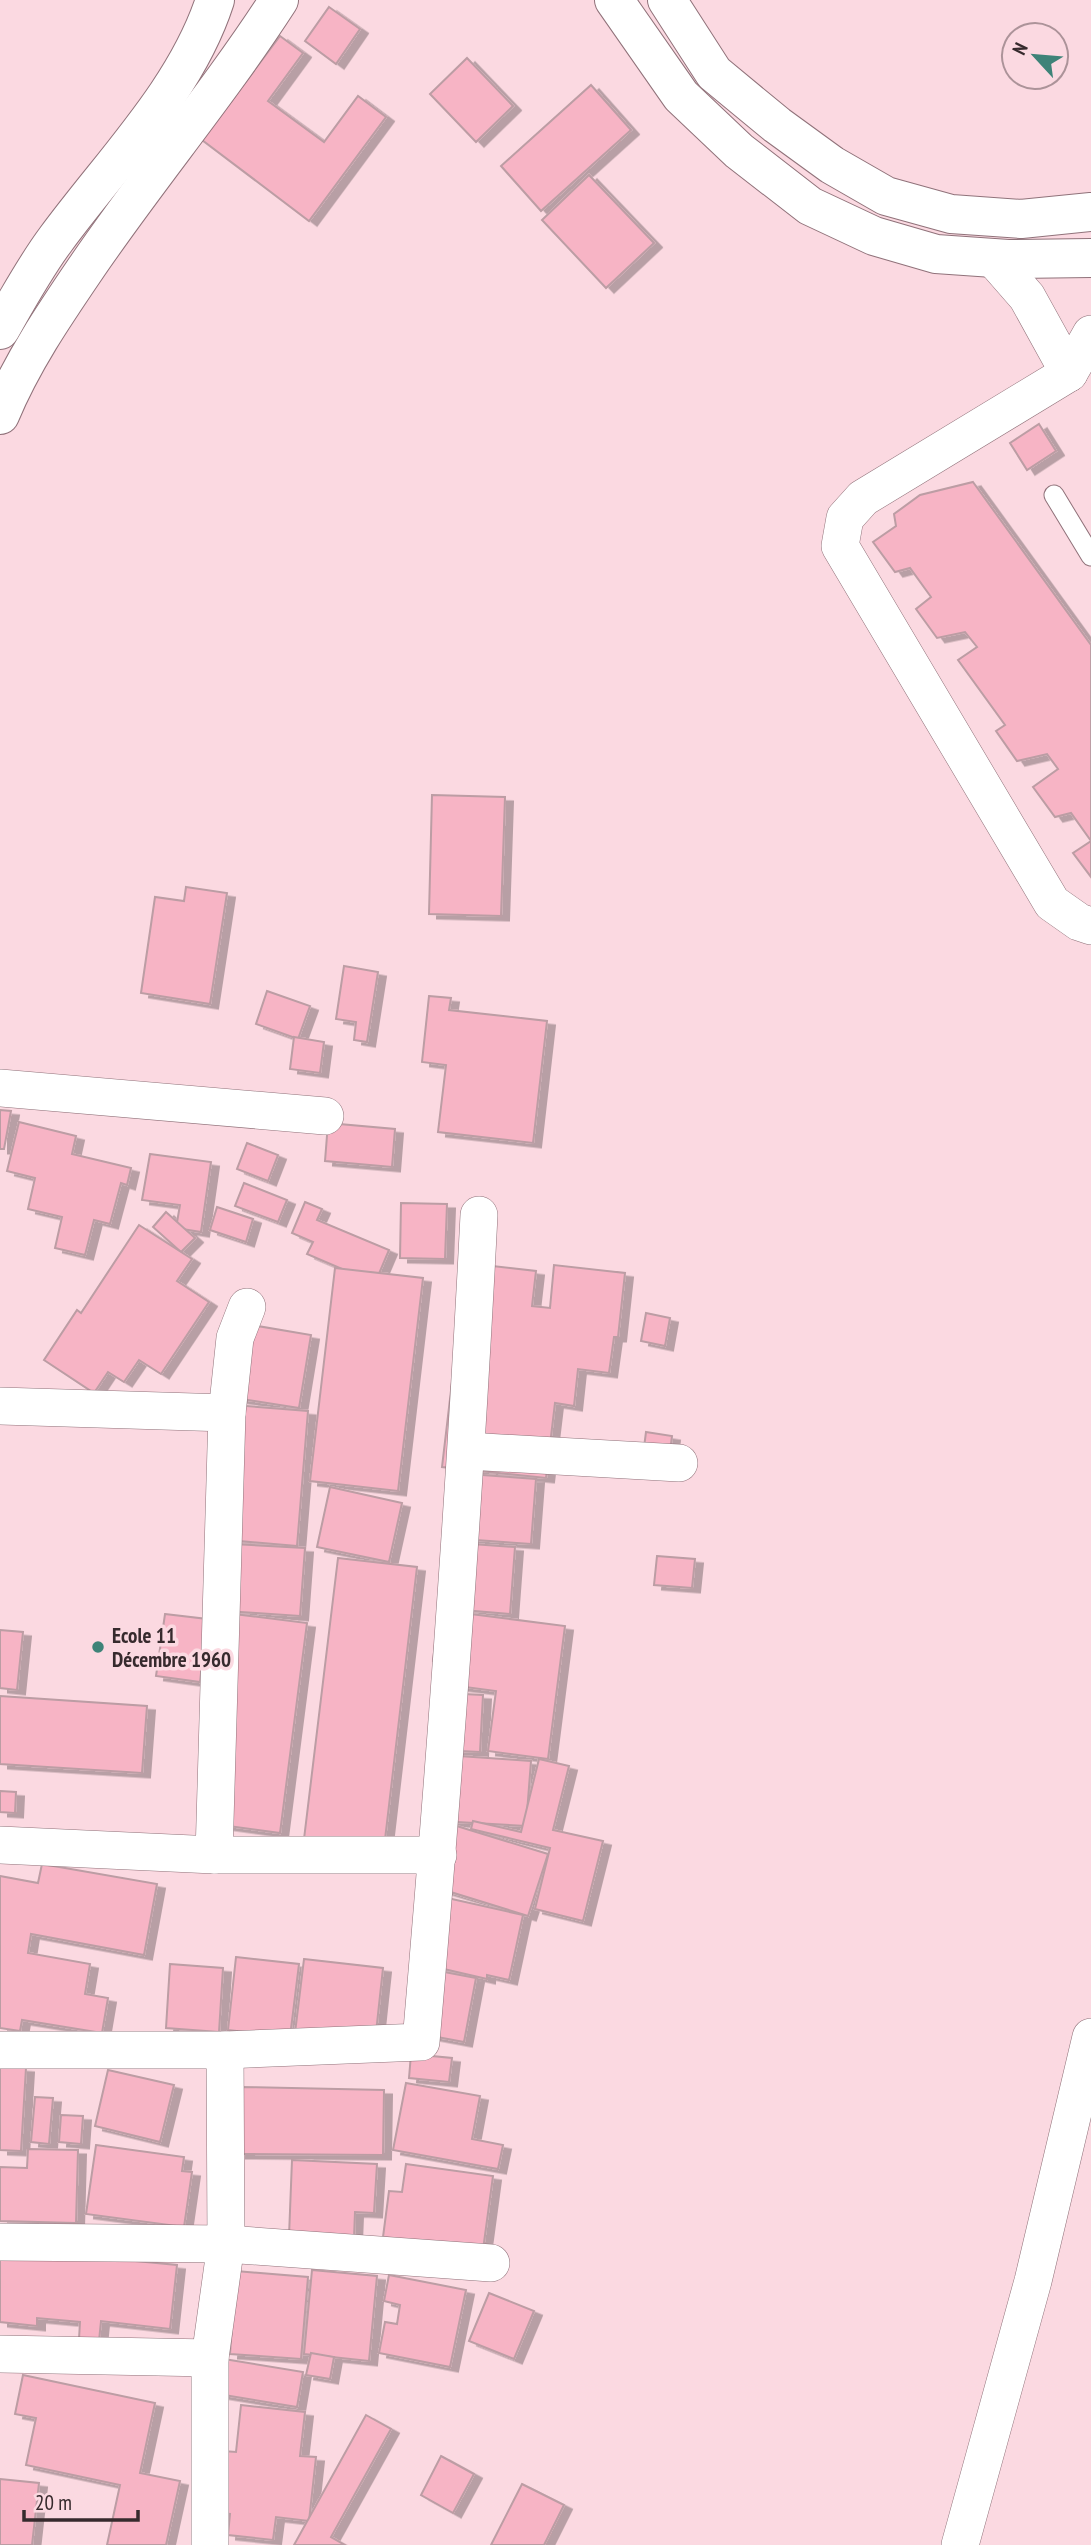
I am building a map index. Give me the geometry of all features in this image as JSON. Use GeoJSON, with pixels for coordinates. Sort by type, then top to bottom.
{"type":"FeatureCollection","features":[{"type":"Feature","properties":{"kind":"main road"},"geometry":{"type":"LineString","coordinates":[[0,330],[54,242],[171,90],[203,35],[215,0]]}},
{"type":"Feature","properties":{"kind":"main road"},"geometry":{"type":"LineString","coordinates":[[0,415],[13,383],[51,319],[119,219],[213,97],[279,0]]}},
{"type":"Feature","properties":{"kind":"main road"},"geometry":{"type":"LineString","coordinates":[[614,0],[681,96],[739,151],[810,206],[874,236],[936,254],[993,258],[1091,258]]}},
{"type":"Feature","properties":{"kind":"main road"},"geometry":{"type":"LineString","coordinates":[[667,0],[714,73],[777,125],[832,165],[886,196],[951,214],[1021,219],[1091,212]]}},
{"type":"Feature","properties":{"kind":"street"},"geometry":{"type":"LineString","coordinates":[[993,258],[1082,360],[863,498],[845,518],[840,546],[1052,903],[1079,922],[1091,926]]}},
{"type":"Feature","properties":{"kind":"street"},"geometry":{"type":"LineString","coordinates":[[0,1088],[325,1116]]}},
{"type":"Feature","properties":{"kind":"street"},"geometry":{"type":"LineString","coordinates":[[0,2050],[225,2050],[421,2042],[438,1855],[467,1451],[479,1215]]}},
{"type":"Feature","properties":{"kind":"street"},"geometry":{"type":"LineString","coordinates":[[214,1855],[227,1413],[235,1338],[247,1307]]}},
{"type":"Feature","properties":{"kind":"street"},"geometry":{"type":"LineString","coordinates":[[0,1406],[227,1413]]}},
{"type":"Feature","properties":{"kind":"street"},"geometry":{"type":"LineString","coordinates":[[467,1451],[679,1463]]}},
{"type":"Feature","properties":{"kind":"street"},"geometry":{"type":"LineString","coordinates":[[0,1845],[214,1855],[438,1855]]}},
{"type":"Feature","properties":{"kind":"street"},"geometry":{"type":"LineString","coordinates":[[960,2545],[1032,2281],[1091,2037]]}},
{"type":"Feature","properties":{"kind":"street"},"geometry":{"type":"LineString","coordinates":[[210,2545],[210,2358],[226,2244],[225,2050]]}},
{"type":"Feature","properties":{"kind":"street"},"geometry":{"type":"LineString","coordinates":[[0,2242],[226,2244],[491,2263]]}},
{"type":"Feature","properties":{"kind":"street"},"geometry":{"type":"LineString","coordinates":[[0,2354],[210,2358]]}},
{"type":"Feature","properties":{"kind":"lane"},"geometry":{"type":"LineString","coordinates":[[1054,495],[1091,556]]}},
{"type":"Feature","properties":{"kind":"building"},"geometry":{"type":"Polygon","coordinates":[[[329,7],[360,29],[336,64],[305,41],[329,7]]]}},
{"type":"Feature","properties":{"kind":"building"},"geometry":{"type":"Polygon","coordinates":[[[280,36],[303,53],[268,101],[324,142],[358,96],[386,117],[309,221],[202,140],[280,36]]]}},
{"type":"Feature","properties":{"kind":"building"},"geometry":{"type":"Polygon","coordinates":[[[467,58],[513,106],[476,142],[430,94],[467,58]]]}},
{"type":"Feature","properties":{"kind":"building"},"geometry":{"type":"Polygon","coordinates":[[[591,85],[631,130],[541,211],[501,166],[591,85]]]}},
{"type":"Feature","properties":{"kind":"building"},"geometry":{"type":"Polygon","coordinates":[[[589,175],[654,243],[606,288],[542,220],[589,175]]]}},
{"type":"Feature","properties":{"kind":"building"},"geometry":{"type":"Polygon","coordinates":[[[1039,424],[1056,451],[1027,470],[1010,443],[1039,424]]]}},
{"type":"Feature","properties":{"kind":"building"},"geometry":{"type":"Polygon","coordinates":[[[973,482],[1091,645],[1091,841],[1071,813],[1055,817],[1033,787],[1058,769],[1047,754],[1017,761],[996,731],[1005,725],[958,660],[977,647],[965,632],[937,638],[916,609],[931,597],[910,568],[895,572],[873,542],[896,526],[894,514],[920,495],[973,482]]]}},
{"type":"Feature","properties":{"kind":"building"},"geometry":{"type":"Polygon","coordinates":[[[432,795],[505,797],[501,916],[429,914],[432,795]]]}},
{"type":"Feature","properties":{"kind":"building"},"geometry":{"type":"Polygon","coordinates":[[[1091,841],[1091,877],[1073,853],[1091,841]]]}},
{"type":"Feature","properties":{"kind":"building"},"geometry":{"type":"Polygon","coordinates":[[[186,887],[227,893],[210,1004],[141,993],[155,897],[184,901],[186,887]]]}},
{"type":"Feature","properties":{"kind":"building"},"geometry":{"type":"Polygon","coordinates":[[[344,966],[378,972],[367,1042],[354,1040],[356,1022],[336,1019],[344,966]]]}},
{"type":"Feature","properties":{"kind":"building"},"geometry":{"type":"Polygon","coordinates":[[[267,991],[310,1006],[298,1039],[256,1024],[267,991]]]}},
{"type":"Feature","properties":{"kind":"building"},"geometry":{"type":"Polygon","coordinates":[[[429,996],[451,998],[449,1010],[547,1021],[533,1143],[438,1132],[446,1065],[422,1062],[429,996]]]}},
{"type":"Feature","properties":{"kind":"building"},"geometry":{"type":"Polygon","coordinates":[[[294,1037],[324,1042],[320,1073],[290,1069],[294,1037]]]}},
{"type":"Feature","properties":{"kind":"building"},"geometry":{"type":"Polygon","coordinates":[[[0,1110],[11,1111],[4,1149],[0,1149],[0,1110]]]}},
{"type":"Feature","properties":{"kind":"building"},"geometry":{"type":"Polygon","coordinates":[[[19,1122],[76,1136],[72,1154],[131,1168],[127,1185],[121,1183],[110,1224],[94,1220],[85,1255],[55,1248],[62,1217],[28,1209],[35,1178],[7,1171],[19,1122]]]}},
{"type":"Feature","properties":{"kind":"building"},"geometry":{"type":"Polygon","coordinates":[[[328,1123],[395,1129],[392,1167],[325,1161],[328,1123]]]}},
{"type":"Feature","properties":{"kind":"building"},"geometry":{"type":"Polygon","coordinates":[[[247,1143],[278,1155],[268,1181],[237,1169],[247,1143]]]}},
{"type":"Feature","properties":{"kind":"building"},"geometry":{"type":"Polygon","coordinates":[[[150,1154],[211,1162],[201,1232],[176,1228],[180,1205],[142,1200],[150,1154]]]}},
{"type":"Feature","properties":{"kind":"building"},"geometry":{"type":"Polygon","coordinates":[[[244,1183],[287,1200],[278,1222],[235,1206],[244,1183]]]}},
{"type":"Feature","properties":{"kind":"building"},"geometry":{"type":"Polygon","coordinates":[[[305,1202],[322,1209],[317,1220],[389,1250],[375,1283],[307,1254],[313,1242],[292,1233],[305,1202]]]}},
{"type":"Feature","properties":{"kind":"building"},"geometry":{"type":"Polygon","coordinates":[[[401,1203],[447,1204],[445,1259],[400,1258],[401,1203]]]}},
{"type":"Feature","properties":{"kind":"building"},"geometry":{"type":"Polygon","coordinates":[[[217,1207],[253,1219],[246,1242],[210,1230],[217,1207]]]}},
{"type":"Feature","properties":{"kind":"building"},"geometry":{"type":"Polygon","coordinates":[[[166,1212],[195,1238],[181,1252],[153,1227],[166,1212]]]}},
{"type":"Feature","properties":{"kind":"building"},"geometry":{"type":"Polygon","coordinates":[[[139,1225],[192,1259],[177,1281],[209,1302],[161,1374],[139,1360],[124,1382],[108,1372],[94,1393],[44,1360],[77,1310],[81,1313],[139,1225]]]}},
{"type":"Feature","properties":{"kind":"building"},"geometry":{"type":"Polygon","coordinates":[[[466,1263],[536,1271],[532,1306],[550,1308],[554,1265],[625,1273],[618,1337],[614,1337],[609,1373],[578,1369],[574,1406],[555,1403],[546,1478],[442,1467],[466,1263]]]}},
{"type":"Feature","properties":{"kind":"building"},"geometry":{"type":"Polygon","coordinates":[[[335,1268],[423,1278],[398,1491],[310,1481],[335,1268]]]}},
{"type":"Feature","properties":{"kind":"building"},"geometry":{"type":"Polygon","coordinates":[[[646,1313],[670,1318],[665,1346],[641,1341],[646,1313]]]}},
{"type":"Feature","properties":{"kind":"building"},"geometry":{"type":"Polygon","coordinates":[[[228,1321],[311,1335],[299,1408],[216,1395],[228,1321]]]}},
{"type":"Feature","properties":{"kind":"building"},"geometry":{"type":"Polygon","coordinates":[[[221,1404],[308,1411],[297,1546],[217,1539],[221,1404]]]}},
{"type":"Feature","properties":{"kind":"building"},"geometry":{"type":"Polygon","coordinates":[[[646,1432],[672,1436],[668,1467],[642,1463],[646,1432]]]}},
{"type":"Feature","properties":{"kind":"building"},"geometry":{"type":"Polygon","coordinates":[[[454,1473],[536,1479],[531,1544],[449,1538],[454,1473]]]}},
{"type":"Feature","properties":{"kind":"building"},"geometry":{"type":"Polygon","coordinates":[[[330,1487],[402,1503],[389,1562],[317,1547],[330,1487]]]}},
{"type":"Feature","properties":{"kind":"building"},"geometry":{"type":"Polygon","coordinates":[[[444,1542],[515,1547],[510,1614],[439,1608],[444,1542]]]}},
{"type":"Feature","properties":{"kind":"building"},"geometry":{"type":"Polygon","coordinates":[[[215,1543],[305,1548],[300,1616],[210,1610],[215,1543]]]}},
{"type":"Feature","properties":{"kind":"building"},"geometry":{"type":"Polygon","coordinates":[[[657,1556],[695,1559],[692,1588],[654,1585],[657,1556]]]}},
{"type":"Feature","properties":{"kind":"building"},"geometry":{"type":"Polygon","coordinates":[[[338,1558],[417,1567],[384,1848],[304,1839],[338,1558]]]}},
{"type":"Feature","properties":{"kind":"building"},"geometry":{"type":"Polygon","coordinates":[[[439,1610],[565,1626],[548,1759],[488,1751],[496,1691],[450,1685],[452,1663],[433,1661],[439,1610]]]}},
{"type":"Feature","properties":{"kind":"building"},"geometry":{"type":"Polygon","coordinates":[[[226,1613],[307,1623],[280,1833],[199,1822],[226,1613]]]}},
{"type":"Feature","properties":{"kind":"building"},"geometry":{"type":"Polygon","coordinates":[[[165,1614],[207,1619],[200,1682],[156,1676],[165,1614]]]}},
{"type":"Feature","properties":{"kind":"building"},"geometry":{"type":"Polygon","coordinates":[[[0,1630],[23,1632],[17,1690],[0,1688],[0,1630]]]}},
{"type":"Feature","properties":{"kind":"building"},"geometry":{"type":"Polygon","coordinates":[[[443,1693],[483,1695],[480,1752],[440,1750],[443,1693]]]}},
{"type":"Feature","properties":{"kind":"building"},"geometry":{"type":"Polygon","coordinates":[[[0,1696],[147,1706],[142,1773],[0,1764],[0,1696]]]}},
{"type":"Feature","properties":{"kind":"building"},"geometry":{"type":"Polygon","coordinates":[[[444,1755],[531,1761],[526,1826],[439,1821],[444,1755]]]}},
{"type":"Feature","properties":{"kind":"building"},"geometry":{"type":"Polygon","coordinates":[[[539,1759],[569,1766],[553,1830],[603,1841],[583,1921],[535,1909],[550,1848],[471,1829],[473,1821],[521,1832],[539,1759]]]}},
{"type":"Feature","properties":{"kind":"building"},"geometry":{"type":"Polygon","coordinates":[[[0,1791],[16,1792],[15,1813],[0,1812],[0,1791]]]}},
{"type":"Feature","properties":{"kind":"building"},"geometry":{"type":"Polygon","coordinates":[[[447,1823],[548,1854],[528,1916],[428,1885],[447,1823]]]}},
{"type":"Feature","properties":{"kind":"building"},"geometry":{"type":"Polygon","coordinates":[[[42,1864],[157,1884],[144,1955],[31,1934],[28,1953],[90,1964],[85,1994],[108,1998],[102,2033],[22,2020],[20,2031],[0,2028],[0,1876],[38,1883],[42,1864]]]}},
{"type":"Feature","properties":{"kind":"building"},"geometry":{"type":"Polygon","coordinates":[[[434,1895],[523,1915],[509,1980],[487,1975],[487,1979],[418,1963],[434,1895]]]}},
{"type":"Feature","properties":{"kind":"building"},"geometry":{"type":"Polygon","coordinates":[[[236,1957],[299,1964],[290,2037],[228,2030],[236,1957]]]}},
{"type":"Feature","properties":{"kind":"building"},"geometry":{"type":"Polygon","coordinates":[[[304,1959],[383,1968],[375,2042],[295,2033],[304,1959]]]}},
{"type":"Feature","properties":{"kind":"building"},"geometry":{"type":"Polygon","coordinates":[[[170,1964],[223,1968],[219,2032],[166,2028],[170,1964]]]}},
{"type":"Feature","properties":{"kind":"building"},"geometry":{"type":"Polygon","coordinates":[[[418,1967],[476,1978],[464,2042],[405,2031],[418,1967]]]}},
{"type":"Feature","properties":{"kind":"building"},"geometry":{"type":"Polygon","coordinates":[[[411,2054],[452,2058],[449,2082],[409,2078],[411,2054]]]}},
{"type":"Feature","properties":{"kind":"building"},"geometry":{"type":"Polygon","coordinates":[[[0,2066],[26,2068],[21,2151],[0,2150],[0,2066]]]}},
{"type":"Feature","properties":{"kind":"building"},"geometry":{"type":"Polygon","coordinates":[[[108,2070],[174,2085],[160,2142],[95,2126],[108,2070]]]}},
{"type":"Feature","properties":{"kind":"building"},"geometry":{"type":"Polygon","coordinates":[[[406,2083],[480,2096],[472,2139],[503,2145],[498,2169],[393,2150],[406,2083]]]}},
{"type":"Feature","properties":{"kind":"building"},"geometry":{"type":"Polygon","coordinates":[[[239,2087],[384,2090],[383,2155],[238,2154],[239,2087]]]}},
{"type":"Feature","properties":{"kind":"building"},"geometry":{"type":"Polygon","coordinates":[[[35,2097],[53,2098],[49,2144],[31,2142],[35,2097]]]}},
{"type":"Feature","properties":{"kind":"building"},"geometry":{"type":"Polygon","coordinates":[[[61,2115],[83,2116],[81,2144],[59,2142],[61,2115]]]}},
{"type":"Feature","properties":{"kind":"building"},"geometry":{"type":"Polygon","coordinates":[[[96,2145],[184,2157],[182,2171],[192,2172],[184,2227],[86,2214],[96,2145]]]}},
{"type":"Feature","properties":{"kind":"building"},"geometry":{"type":"Polygon","coordinates":[[[28,2149],[78,2150],[76,2223],[0,2221],[0,2167],[27,2168],[28,2149]]]}},
{"type":"Feature","properties":{"kind":"building"},"geometry":{"type":"Polygon","coordinates":[[[292,2160],[377,2164],[374,2213],[355,2212],[354,2238],[289,2236],[292,2160]]]}},
{"type":"Feature","properties":{"kind":"building"},"geometry":{"type":"Polygon","coordinates":[[[406,2164],[493,2176],[483,2250],[383,2237],[389,2191],[402,2192],[406,2164]]]}},
{"type":"Feature","properties":{"kind":"building"},"geometry":{"type":"Polygon","coordinates":[[[0,2248],[177,2265],[170,2329],[101,2321],[99,2341],[79,2339],[80,2322],[37,2318],[37,2326],[0,2322],[0,2248]]]}},
{"type":"Feature","properties":{"kind":"building"},"geometry":{"type":"Polygon","coordinates":[[[312,2270],[377,2276],[369,2361],[304,2354],[312,2270]]]}},
{"type":"Feature","properties":{"kind":"building"},"geometry":{"type":"Polygon","coordinates":[[[236,2271],[308,2277],[301,2359],[230,2354],[236,2271]]]}},
{"type":"Feature","properties":{"kind":"building"},"geometry":{"type":"Polygon","coordinates":[[[389,2275],[466,2290],[450,2367],[379,2353],[385,2322],[397,2324],[400,2305],[384,2301],[389,2275]]]}},
{"type":"Feature","properties":{"kind":"building"},"geometry":{"type":"Polygon","coordinates":[[[489,2293],[534,2311],[514,2359],[469,2341],[489,2293]]]}},
{"type":"Feature","properties":{"kind":"building"},"geometry":{"type":"Polygon","coordinates":[[[311,2353],[334,2357],[330,2379],[306,2375],[311,2353]]]}},
{"type":"Feature","properties":{"kind":"building"},"geometry":{"type":"Polygon","coordinates":[[[218,2358],[303,2372],[297,2407],[212,2393],[218,2358]]]}},
{"type":"Feature","properties":{"kind":"building"},"geometry":{"type":"Polygon","coordinates":[[[23,2375],[155,2403],[140,2473],[180,2481],[166,2545],[107,2545],[120,2485],[26,2465],[36,2418],[15,2414],[23,2375]]]}},
{"type":"Feature","properties":{"kind":"building"},"geometry":{"type":"Polygon","coordinates":[[[241,2405],[305,2412],[300,2456],[316,2457],[309,2521],[276,2517],[273,2540],[228,2535],[230,2514],[216,2513],[223,2451],[236,2452],[241,2405]]]}},
{"type":"Feature","properties":{"kind":"building"},"geometry":{"type":"Polygon","coordinates":[[[366,2415],[391,2429],[331,2537],[345,2545],[294,2545],[366,2415]]]}},
{"type":"Feature","properties":{"kind":"building"},"geometry":{"type":"Polygon","coordinates":[[[441,2456],[474,2474],[453,2513],[421,2495],[441,2456]]]}},
{"type":"Feature","properties":{"kind":"building"},"geometry":{"type":"Polygon","coordinates":[[[0,2479],[39,2483],[32,2545],[0,2545],[0,2479]]]}},
{"type":"Feature","properties":{"kind":"building"},"geometry":{"type":"Polygon","coordinates":[[[522,2484],[564,2505],[544,2545],[491,2545],[522,2484]]]}},
{"type":"Feature","properties":{"kind":"place","name":"Ecole 11 Décembre 1960"},"geometry":{"type":"Point","coordinates":[98,1647]}}]}
